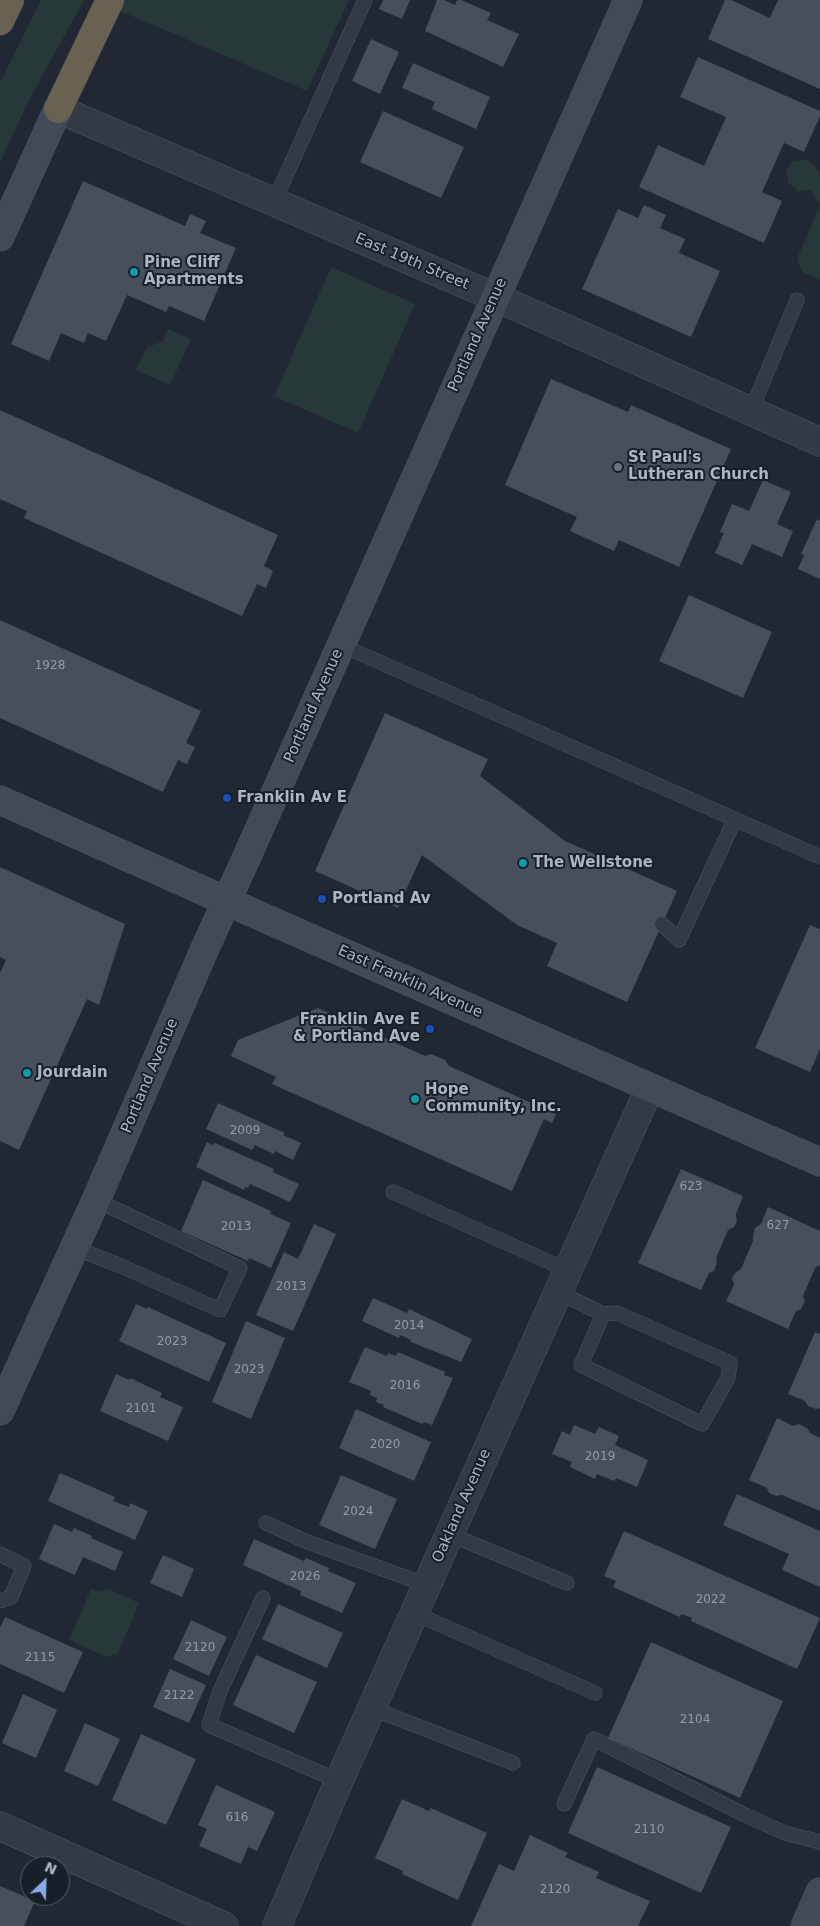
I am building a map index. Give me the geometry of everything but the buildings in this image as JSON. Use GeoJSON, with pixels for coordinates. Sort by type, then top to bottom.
{"type":"FeatureCollection","features":[{"type":"Feature","properties":{"kind":"highway"},"geometry":{"type":"LineString","coordinates":[[0,21],[10,0]]}},
{"type":"Feature","properties":{"kind":"highway"},"geometry":{"type":"LineString","coordinates":[[58,109],[110,0]]}},
{"type":"Feature","properties":{"kind":"street","name":"Portland Avenue"},"geometry":{"type":"LineString","coordinates":[[0,1411],[75,1248],[206,946],[628,0]]}},
{"type":"Feature","properties":{"kind":"street","name":"East 19th Street"},"geometry":{"type":"LineString","coordinates":[[58,109],[495,297],[820,442]]}},
{"type":"Feature","properties":{"kind":"street"},"geometry":{"type":"LineString","coordinates":[[0,237],[58,109]]}},
{"type":"Feature","properties":{"kind":"street","name":"East Franklin Avenue"},"geometry":{"type":"LineString","coordinates":[[0,800],[820,1162]]}},
{"type":"Feature","properties":{"kind":"street","name":"Oakland Avenue"},"geometry":{"type":"LineString","coordinates":[[277,1926],[339,1780],[650,1087]]}},
{"type":"Feature","properties":{"kind":"street"},"geometry":{"type":"LineString","coordinates":[[0,1826],[224,1926]]}},
{"type":"Feature","properties":{"kind":"street"},"geometry":{"type":"LineString","coordinates":[[805,1926],[820,1892]]}},
{"type":"Feature","properties":{"kind":"lane"},"geometry":{"type":"LineString","coordinates":[[274,202],[365,0]]}},
{"type":"Feature","properties":{"kind":"lane"},"geometry":{"type":"LineString","coordinates":[[751,411],[797,300]]}},
{"type":"Feature","properties":{"kind":"lane"},"geometry":{"type":"LineString","coordinates":[[341,645],[820,857]]}},
{"type":"Feature","properties":{"kind":"lane"},"geometry":{"type":"LineString","coordinates":[[662,924],[679,940],[735,819]]}},
{"type":"Feature","properties":{"kind":"lane"},"geometry":{"type":"LineString","coordinates":[[393,1192],[562,1281],[603,1314],[617,1313],[730,1363],[728,1378],[702,1424],[581,1366],[603,1314]]}},
{"type":"Feature","properties":{"kind":"lane"},"geometry":{"type":"LineString","coordinates":[[75,1248],[121,1266],[220,1310],[240,1268],[96,1200]]}},
{"type":"Feature","properties":{"kind":"lane"},"geometry":{"type":"LineString","coordinates":[[266,1523],[305,1541],[427,1584]]}},
{"type":"Feature","properties":{"kind":"lane"},"geometry":{"type":"LineString","coordinates":[[449,1534],[566,1583]]}},
{"type":"Feature","properties":{"kind":"lane"},"geometry":{"type":"LineString","coordinates":[[0,1554],[24,1566],[11,1597],[0,1601]]}},
{"type":"Feature","properties":{"kind":"lane"},"geometry":{"type":"LineString","coordinates":[[263,1598],[220,1691],[209,1725],[339,1780]]}},
{"type":"Feature","properties":{"kind":"lane"},"geometry":{"type":"LineString","coordinates":[[414,1613],[595,1693]]}},
{"type":"Feature","properties":{"kind":"lane"},"geometry":{"type":"LineString","coordinates":[[372,1708],[513,1763]]}},
{"type":"Feature","properties":{"kind":"lane"},"geometry":{"type":"LineString","coordinates":[[564,1804],[594,1739],[744,1815],[785,1833],[820,1842]]}},
{"type":"Feature","properties":{"kind":"shaded area"},"geometry":{"type":"Polygon","coordinates":[[[41,0],[84,0],[27,104],[0,163],[0,83],[41,0]]]}},
{"type":"Feature","properties":{"kind":"shaded area"},"geometry":{"type":"Polygon","coordinates":[[[124,0],[349,0],[307,91],[118,10],[124,0]]]}},
{"type":"Feature","properties":{"kind":"shaded area"},"geometry":{"type":"Polygon","coordinates":[[[808,160],[819,172],[820,205],[810,190],[798,191],[788,183],[786,170],[793,161],[808,160]]]}},
{"type":"Feature","properties":{"kind":"shaded area"},"geometry":{"type":"Polygon","coordinates":[[[820,205],[820,280],[803,273],[797,259],[820,205]]]}},
{"type":"Feature","properties":{"kind":"shaded area"},"geometry":{"type":"Polygon","coordinates":[[[331,267],[415,304],[358,433],[274,396],[331,267]]]}},
{"type":"Feature","properties":{"kind":"shaded area"},"geometry":{"type":"Polygon","coordinates":[[[168,329],[191,339],[170,385],[136,370],[146,348],[163,341],[168,329]]]}},
{"type":"Feature","properties":{"kind":"shaded area"},"geometry":{"type":"Polygon","coordinates":[[[91,1589],[99,1592],[109,1589],[139,1603],[118,1653],[106,1657],[69,1640],[91,1589]]]}},
{"type":"Feature","properties":{"kind":"place","name":"Pine Cliff Apartments"},"geometry":{"type":"Point","coordinates":[134,272]}},
{"type":"Feature","properties":{"kind":"place","name":"St Paul's Lutheran Church"},"geometry":{"type":"Point","coordinates":[618,467]}},
{"type":"Feature","properties":{"kind":"place","name":"Franklin Av E"},"geometry":{"type":"Point","coordinates":[227,798]}},
{"type":"Feature","properties":{"kind":"place","name":"The Wellstone"},"geometry":{"type":"Point","coordinates":[523,863]}},
{"type":"Feature","properties":{"kind":"place","name":"Portland Av"},"geometry":{"type":"Point","coordinates":[322,899]}},
{"type":"Feature","properties":{"kind":"place","name":"Franklin Ave E & Portland Ave"},"geometry":{"type":"Point","coordinates":[430,1029]}},
{"type":"Feature","properties":{"kind":"place","name":"Jourdain"},"geometry":{"type":"Point","coordinates":[27,1073]}},
{"type":"Feature","properties":{"kind":"place","name":"Hope Community, Inc."},"geometry":{"type":"Point","coordinates":[415,1099]}}]}
